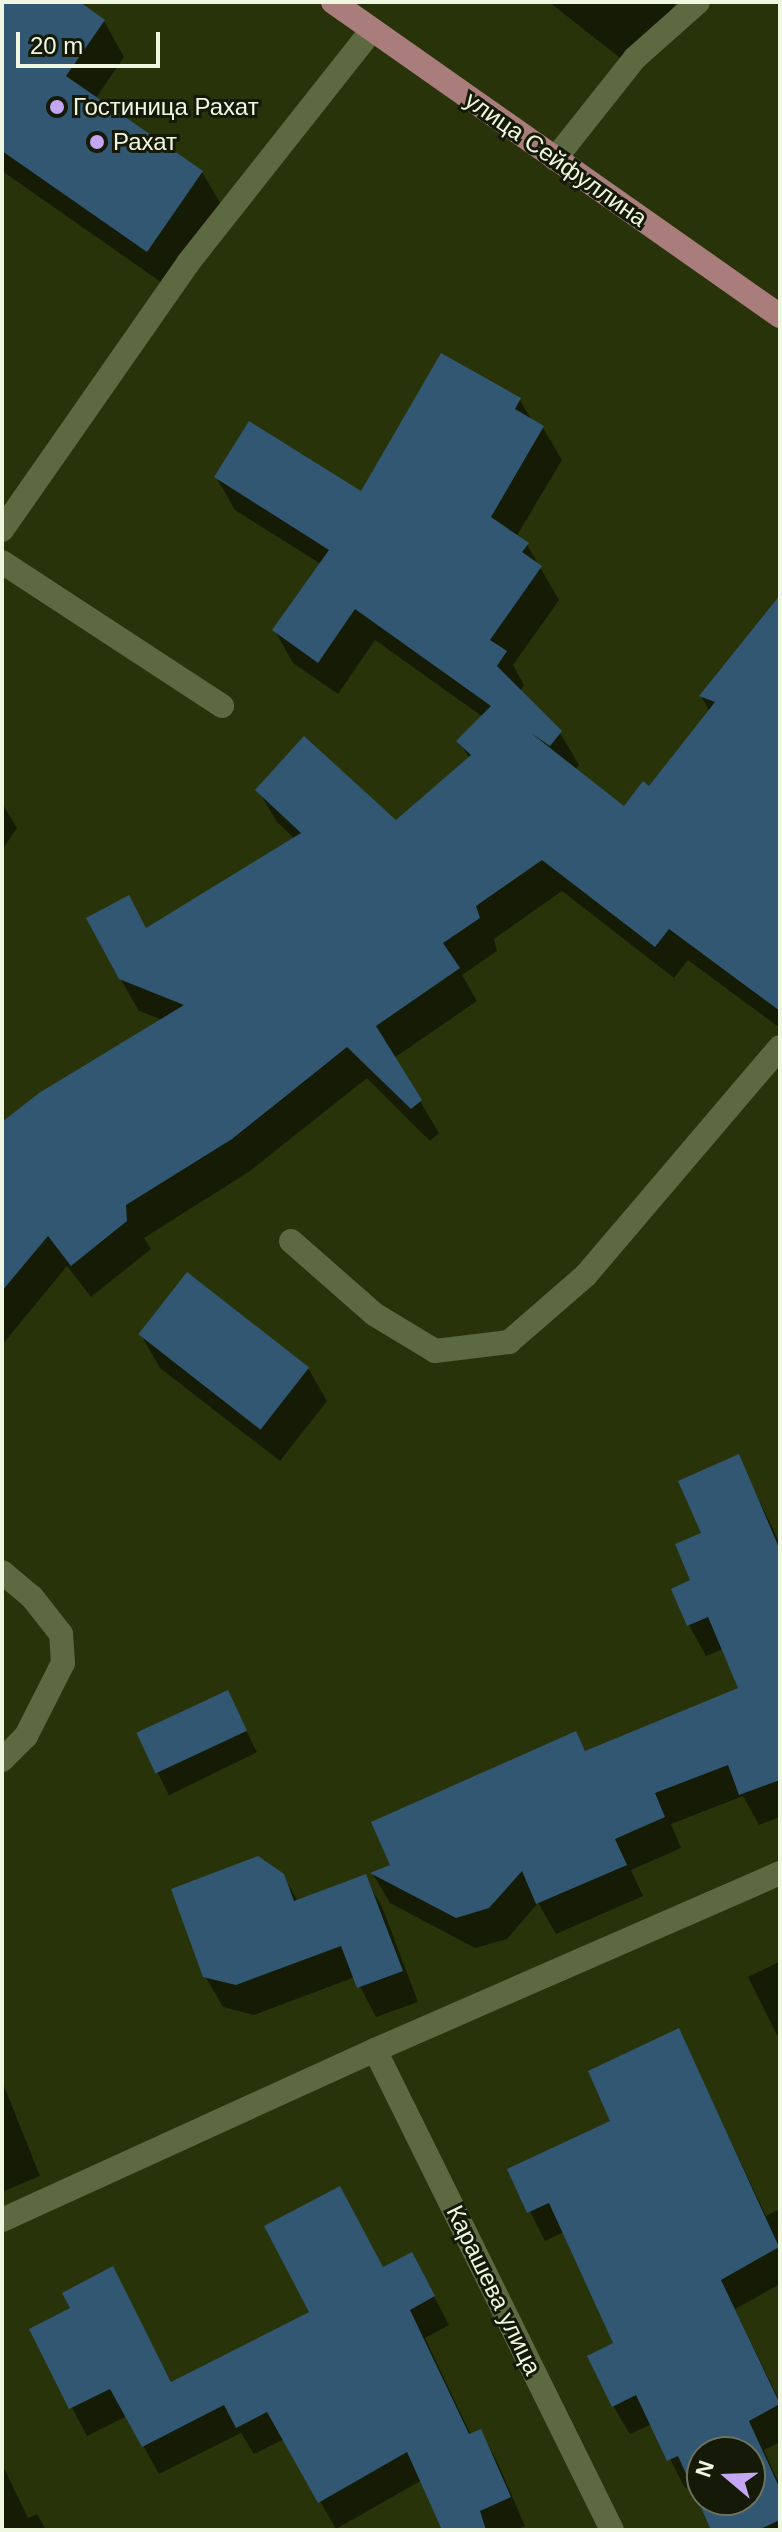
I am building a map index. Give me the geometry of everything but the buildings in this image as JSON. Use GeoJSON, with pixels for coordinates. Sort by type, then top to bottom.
{"type":"FeatureCollection","features":[{"type":"Feature","properties":{"kind":"main road","name":"улица Сейфуллина"},"geometry":{"type":"LineString","coordinates":[[333,2],[780,316]]}},
{"type":"Feature","properties":{"kind":"street"},"geometry":{"type":"LineString","coordinates":[[555,159],[635,58],[698,2]]}},
{"type":"Feature","properties":{"kind":"street"},"geometry":{"type":"LineString","coordinates":[[2,530],[188,263],[372,30]]}},
{"type":"Feature","properties":{"kind":"street"},"geometry":{"type":"LineString","coordinates":[[2,562],[222,706]]}},
{"type":"Feature","properties":{"kind":"street"},"geometry":{"type":"LineString","coordinates":[[291,1241],[374,1314],[435,1351],[509,1342],[586,1275],[780,1047]]}},
{"type":"Feature","properties":{"kind":"street"},"geometry":{"type":"LineString","coordinates":[[2,1572],[32,1597],[61,1634],[63,1663],[26,1736],[2,1760]]}},
{"type":"Feature","properties":{"kind":"street"},"geometry":{"type":"LineString","coordinates":[[2,2220],[375,2050],[780,1873]]}},
{"type":"Feature","properties":{"kind":"street","name":"Карашева улица"},"geometry":{"type":"LineString","coordinates":[[375,2050],[612,2530]]}},
{"type":"Feature","properties":{"kind":"place","name":"Гостиница Рахат"},"geometry":{"type":"Point","coordinates":[57,107]}},
{"type":"Feature","properties":{"kind":"place","name":"Рахат"},"geometry":{"type":"Point","coordinates":[97,142]}}]}
